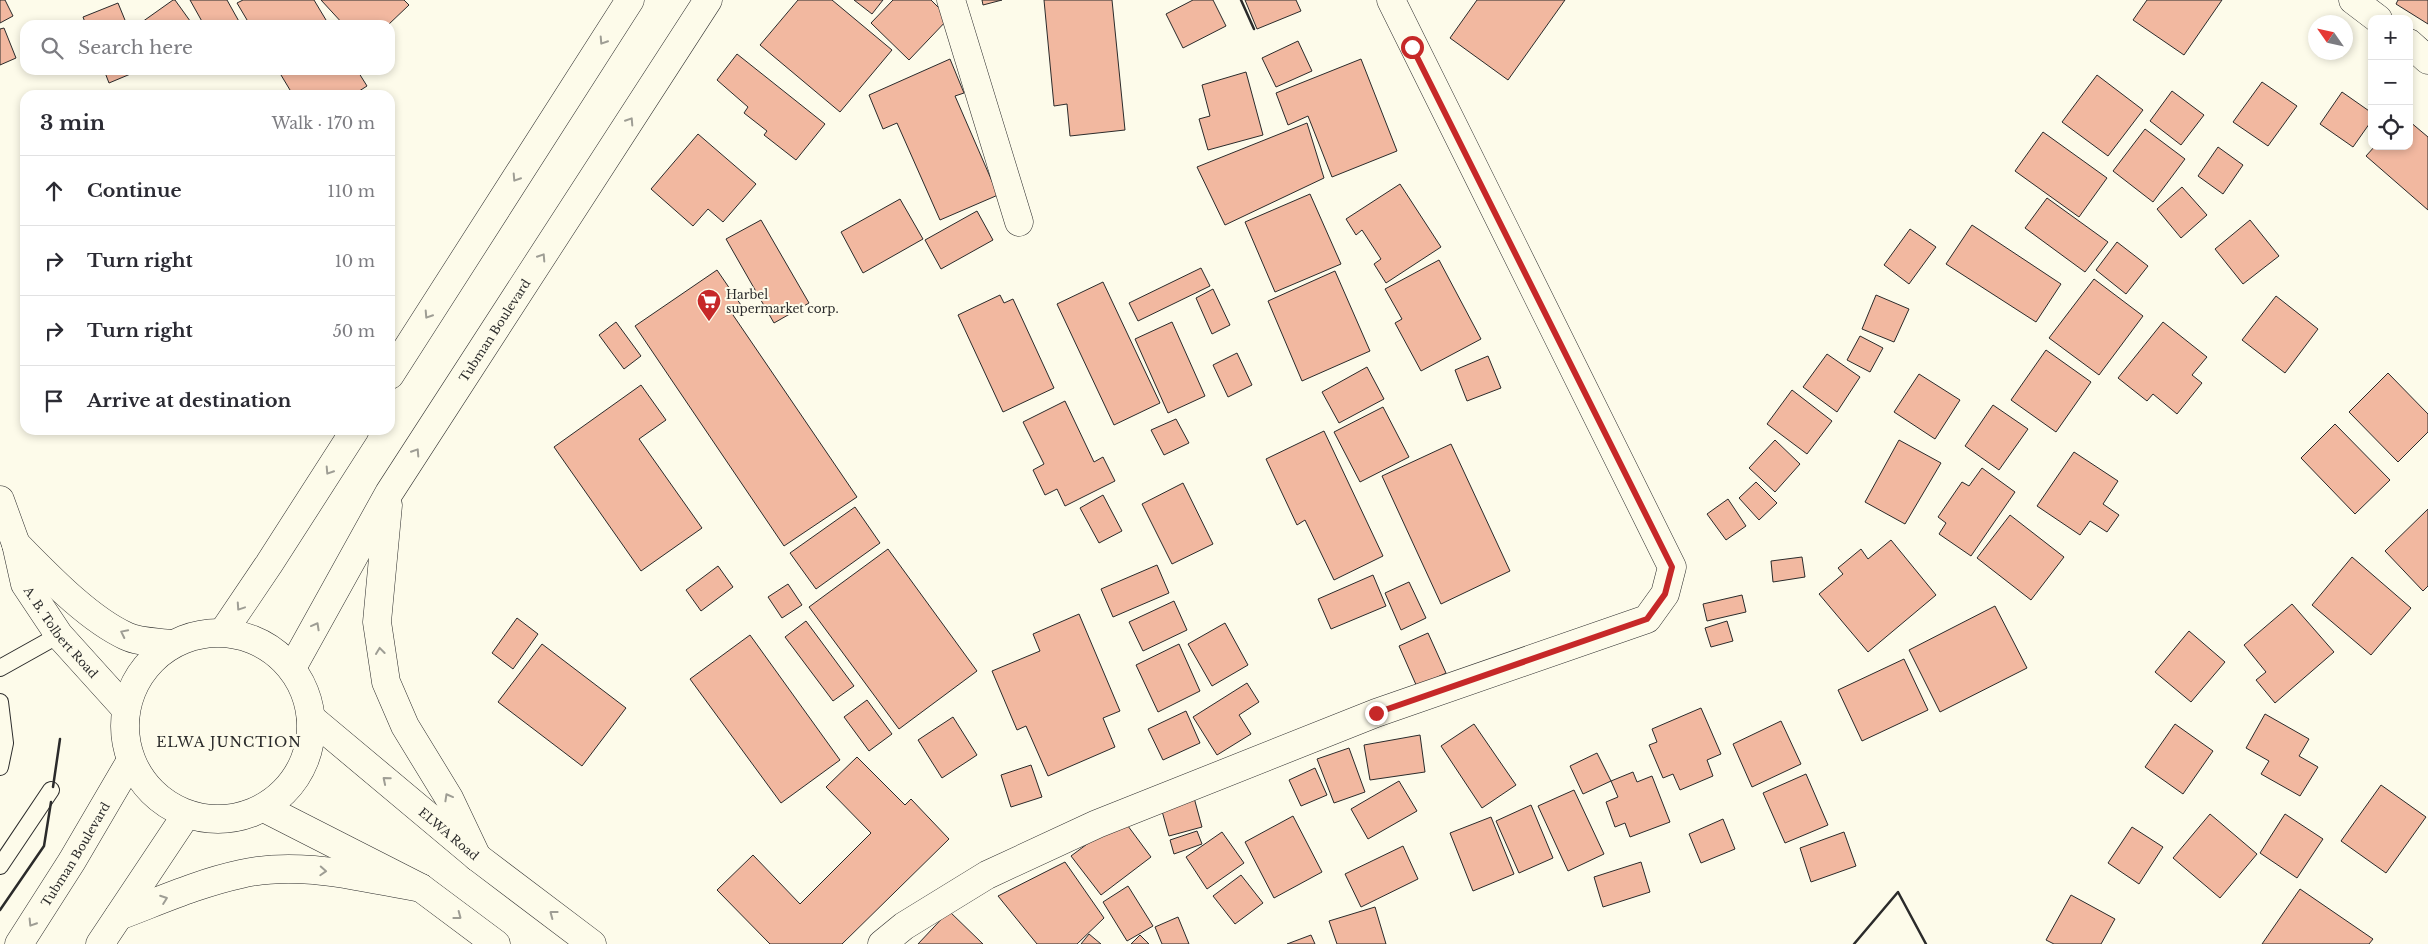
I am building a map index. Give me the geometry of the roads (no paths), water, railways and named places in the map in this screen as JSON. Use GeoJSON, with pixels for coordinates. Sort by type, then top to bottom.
{"type":"FeatureCollection","features":[{"type":"Feature","properties":{"kind":"main road"},"geometry":{"type":"LineString","coordinates":[[395,367],[630,0]]}},
{"type":"Feature","properties":{"kind":"main road","name":"Tubman Boulevard"},"geometry":{"type":"LineString","coordinates":[[292,668],[389,493],[708,0]]}},
{"type":"Feature","properties":{"kind":"main road"},"geometry":{"type":"LineString","coordinates":[[951,0],[1019,222]]}},
{"type":"Feature","properties":{"kind":"main road"},"geometry":{"type":"LineString","coordinates":[[882,944],[904,926],[987,875],[1097,824],[1376,713],[1647,619],[1665,594],[1672,567],[1391,0]]}},
{"type":"Feature","properties":{"kind":"main road"},"geometry":{"type":"LineString","coordinates":[[2353,0],[2373,15]]}},
{"type":"Feature","properties":{"kind":"main road"},"geometry":{"type":"LineString","coordinates":[[2413,47],[2428,60]]}},
{"type":"Feature","properties":{"kind":"main road"},"geometry":{"type":"LineString","coordinates":[[223,632],[352,435]]}},
{"type":"Feature","properties":{"kind":"main road"},"geometry":{"type":"LineString","coordinates":[[389,493],[377,622],[386,682],[405,726],[449,798],[477,857]]}},
{"type":"Feature","properties":{"kind":"main road","name":"A. B. Tolbert Road"},"geometry":{"type":"LineString","coordinates":[[0,500],[16,544],[24,584],[60,635],[125,708]]}},
{"type":"Feature","properties":{"kind":"main road","name":"A. B. Tolbert Road"},"geometry":{"type":"LineString","coordinates":[[16,544],[58,585],[91,613],[126,636],[171,644]]}},
{"type":"Feature","properties":{"kind":"main road"},"geometry":{"type":"LineString","coordinates":[[223,632],[249,637],[273,650],[292,668],[305,691],[311,718],[310,744],[300,769],[285,791],[264,808],[239,818],[212,820],[186,815],[162,803],[144,784],[130,762],[124,735],[125,708],[134,683],[150,661],[171,644],[196,634],[223,632]]}},
{"type":"Feature","properties":{"kind":"main road","name":"ELWA Road"},"geometry":{"type":"LineString","coordinates":[[311,718],[477,857],[592,944]]}},
{"type":"Feature","properties":{"kind":"main road","name":"Tubman Boulevard"},"geometry":{"type":"LineString","coordinates":[[19,944],[72,861],[130,762]]}},
{"type":"Feature","properties":{"kind":"main road"},"geometry":{"type":"LineString","coordinates":[[264,808],[421,888],[496,944]]}},
{"type":"Feature","properties":{"kind":"main road"},"geometry":{"type":"LineString","coordinates":[[100,944],[186,815]]}},
{"type":"Feature","properties":{"kind":"main road"},"geometry":{"type":"LineString","coordinates":[[119,916],[242,874],[276,870],[333,871],[421,888]]}},
{"type":"Feature","properties":{"kind":"lane"},"geometry":{"type":"LineString","coordinates":[[0,668],[60,635]]}},
{"type":"Feature","properties":{"kind":"lane"},"geometry":{"type":"LineString","coordinates":[[0,702],[5,743],[0,767]]}},
{"type":"Feature","properties":{"kind":"lane"},"geometry":{"type":"LineString","coordinates":[[0,866],[51,790]]}},
{"type":"Feature","properties":{"kind":"place","name":"Harbel supermarket corp."},"geometry":{"type":"Point","coordinates":[709,322]}},
{"type":"Feature","properties":{"kind":"district","name":"ELWA JUNCTION"},"geometry":{"type":"Point","coordinates":[229,742]}}]}
